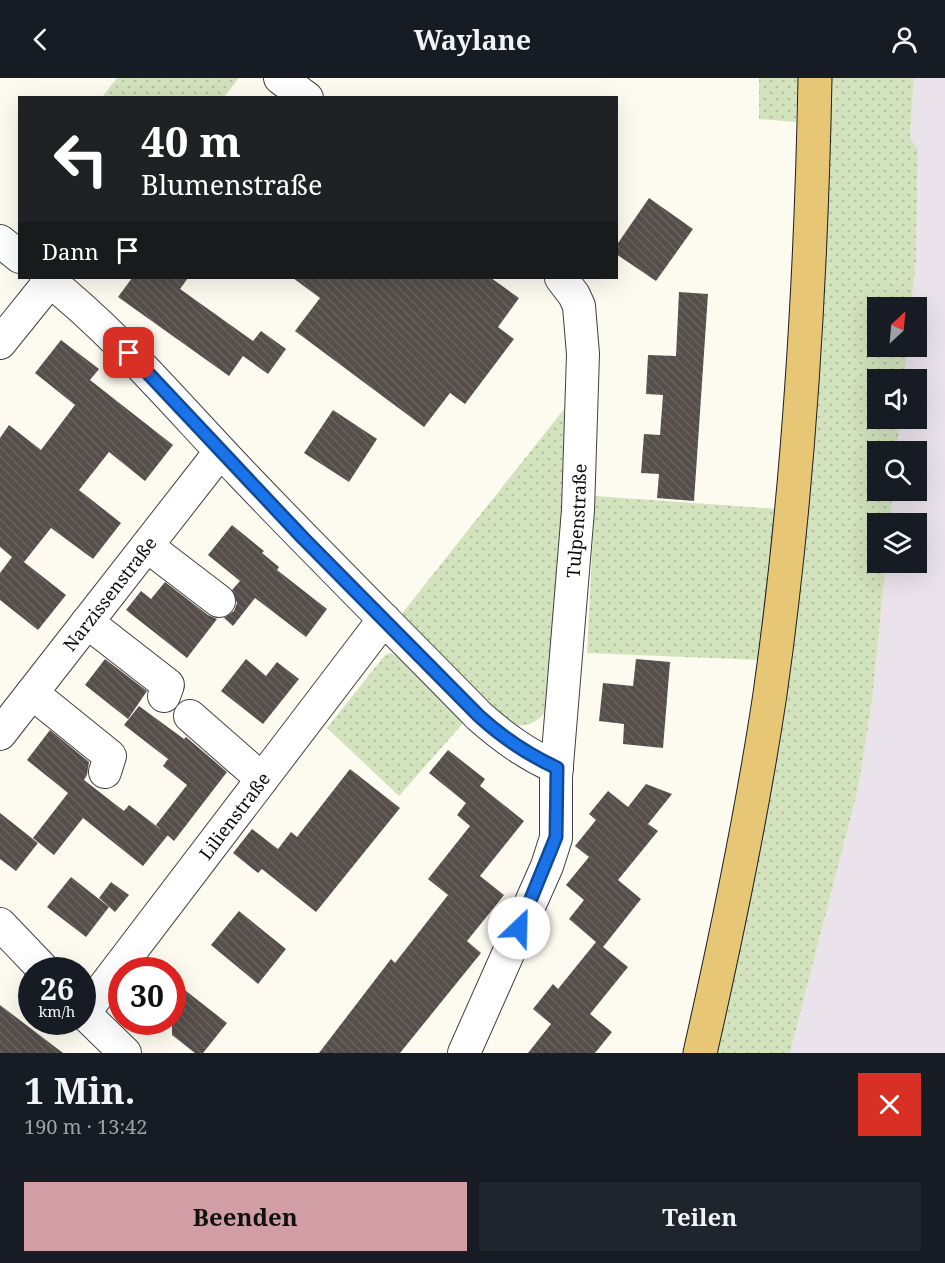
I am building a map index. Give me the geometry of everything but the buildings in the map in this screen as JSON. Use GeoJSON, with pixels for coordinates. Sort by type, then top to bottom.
{"type":"FeatureCollection","features":[{"type":"Feature","properties":{"kind":"main road"},"geometry":{"type":"LineString","coordinates":[[700,1053],[743,846],[769,696],[786,563],[799,427],[812,234],[815,78]]}},
{"type":"Feature","properties":{"kind":"street"},"geometry":{"type":"LineString","coordinates":[[280,78],[304,96]]}},
{"type":"Feature","properties":{"kind":"street"},"geometry":{"type":"LineString","coordinates":[[0,241],[18,255]]}},
{"type":"Feature","properties":{"kind":"street"},"geometry":{"type":"LineString","coordinates":[[0,343],[48,279],[88,313],[142,366],[220,452],[506,740],[526,754],[557,768]]}},
{"type":"Feature","properties":{"kind":"street","name":"Tulpenstraße"},"geometry":{"type":"LineString","coordinates":[[464,1053],[547,866],[556,837],[557,768],[578,510],[582,354],[579,306],[562,279]]}},
{"type":"Feature","properties":{"kind":"street","name":"Narzissenstraße"},"geometry":{"type":"LineString","coordinates":[[0,734],[220,452]]}},
{"type":"Feature","properties":{"kind":"street"},"geometry":{"type":"LineString","coordinates":[[147,546],[219,601]]}},
{"type":"Feature","properties":{"kind":"street","name":"Lilienstraße"},"geometry":{"type":"LineString","coordinates":[[96,995],[384,619]]}},
{"type":"Feature","properties":{"kind":"street"},"geometry":{"type":"LineString","coordinates":[[87,622],[168,685],[164,696]]}},
{"type":"Feature","properties":{"kind":"street"},"geometry":{"type":"LineString","coordinates":[[32,693],[110,756],[105,772]]}},
{"type":"Feature","properties":{"kind":"street"},"geometry":{"type":"LineString","coordinates":[[190,716],[262,779]]}},
{"type":"Feature","properties":{"kind":"street"},"geometry":{"type":"LineString","coordinates":[[0,924],[32,957]]}},
{"type":"Feature","properties":{"kind":"street"},"geometry":{"type":"LineString","coordinates":[[96,1025],[124,1053]]}},
{"type":"Feature","properties":{"kind":"shaded area"},"geometry":{"type":"Polygon","coordinates":[[[914,78],[945,78],[945,1053],[790,1053],[858,789],[872,702],[885,573],[927,573],[927,513],[891,513],[892,501],[927,501],[927,441],[898,441],[899,429],[927,429],[927,369],[905,369],[907,357],[927,357],[927,297],[912,297],[916,261],[918,149],[910,138],[914,78]]]}},
{"type":"Feature","properties":{"kind":"green space"},"geometry":{"type":"Polygon","coordinates":[[[117,78],[239,78],[225,96],[103,96],[117,78]]]}},
{"type":"Feature","properties":{"kind":"green space"},"geometry":{"type":"Polygon","coordinates":[[[759,78],[798,78],[796,122],[759,119],[759,78]]]}},
{"type":"Feature","properties":{"kind":"green space"},"geometry":{"type":"Polygon","coordinates":[[[828,78],[914,78],[910,138],[918,149],[916,261],[912,297],[867,297],[867,357],[907,357],[905,369],[867,369],[867,429],[899,429],[898,441],[867,441],[867,501],[892,501],[891,513],[867,513],[867,573],[885,573],[872,702],[858,789],[790,1053],[714,1053],[828,78]]]}},
{"type":"Feature","properties":{"kind":"green space"},"geometry":{"type":"Polygon","coordinates":[[[564,409],[565,505],[549,708],[539,719],[522,726],[502,720],[400,616],[564,409]]]}},
{"type":"Feature","properties":{"kind":"green space"},"geometry":{"type":"Polygon","coordinates":[[[595,496],[778,509],[760,660],[587,653],[595,496]]]}},
{"type":"Feature","properties":{"kind":"green space"},"geometry":{"type":"Polygon","coordinates":[[[391,653],[401,659],[465,721],[399,796],[327,728],[385,655],[391,653]]]}},
{"type":"Feature","properties":{"kind":"route"},"geometry":{"type":"LineString","coordinates":[[129,353],[220,452],[479,716],[526,754],[557,768],[556,837],[547,866],[519,928]]}}]}
